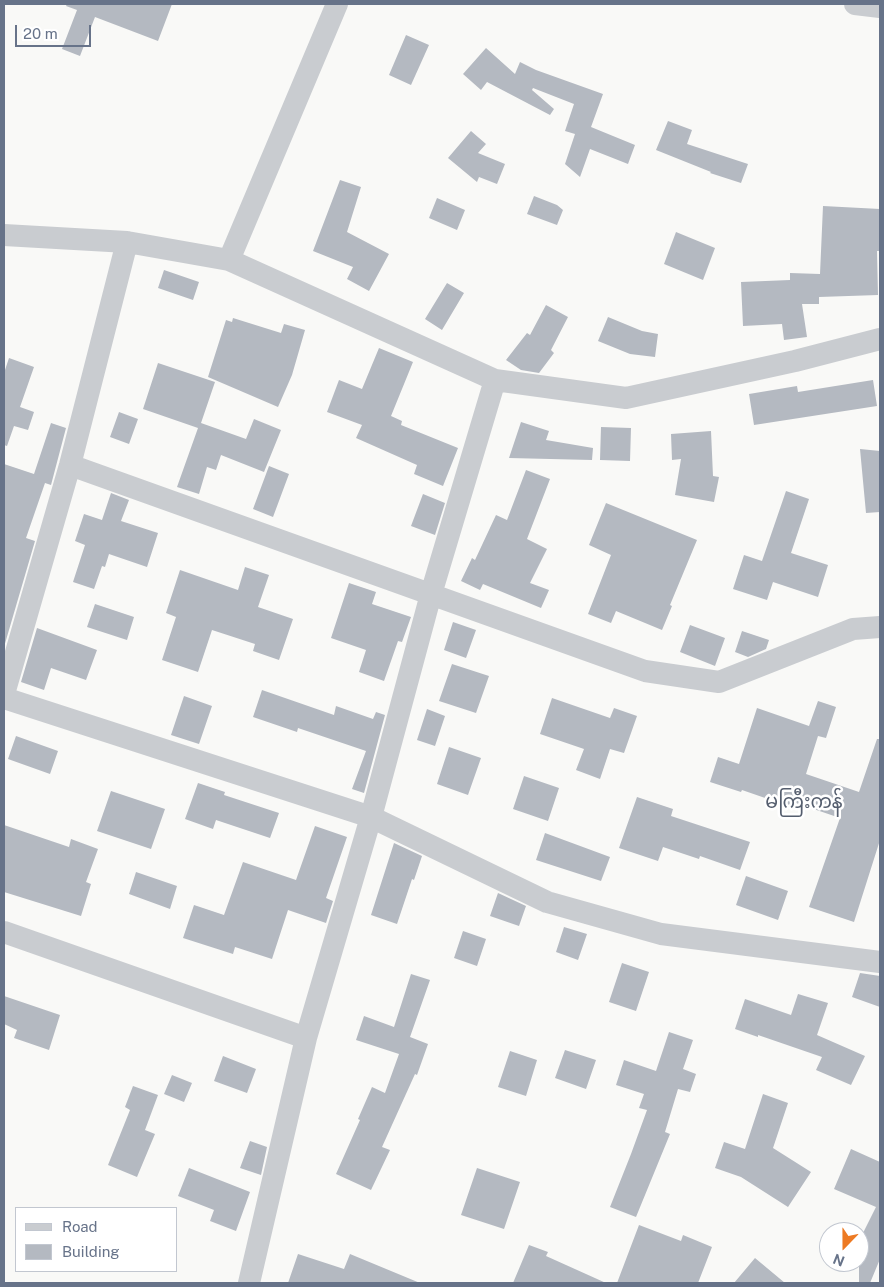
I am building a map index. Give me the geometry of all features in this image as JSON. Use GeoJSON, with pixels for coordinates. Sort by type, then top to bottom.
{"type":"FeatureCollection","features":[{"type":"Feature","properties":{"kind":"street"},"geometry":{"type":"LineString","coordinates":[[229,260],[337,4]]}},
{"type":"Feature","properties":{"kind":"street"},"geometry":{"type":"LineString","coordinates":[[855,4],[880,8]]}},
{"type":"Feature","properties":{"kind":"street"},"geometry":{"type":"LineString","coordinates":[[4,235],[127,242],[229,260],[495,380],[626,398],[795,361],[880,339]]}},
{"type":"Feature","properties":{"kind":"street"},"geometry":{"type":"LineString","coordinates":[[4,694],[70,466],[127,242]]}},
{"type":"Feature","properties":{"kind":"street"},"geometry":{"type":"LineString","coordinates":[[249,1283],[306,1038],[371,817],[430,594],[495,380]]}},
{"type":"Feature","properties":{"kind":"street"},"geometry":{"type":"LineString","coordinates":[[70,466],[645,671],[719,682],[853,629],[880,627]]}},
{"type":"Feature","properties":{"kind":"street"},"geometry":{"type":"LineString","coordinates":[[4,698],[371,817],[547,902],[661,934],[880,962]]}},
{"type":"Feature","properties":{"kind":"street"},"geometry":{"type":"LineString","coordinates":[[4,932],[306,1038]]}},
{"type":"Feature","properties":{"kind":"building"},"geometry":{"type":"Polygon","coordinates":[[[67,4],[172,4],[158,41],[95,17],[80,56],[62,49],[77,10],[66,6],[67,4]]]}},
{"type":"Feature","properties":{"kind":"building"},"geometry":{"type":"Polygon","coordinates":[[[406,35],[429,45],[411,85],[389,75],[406,35]]]}},
{"type":"Feature","properties":{"kind":"building"},"geometry":{"type":"Polygon","coordinates":[[[486,48],[515,74],[520,62],[536,70],[603,94],[591,127],[635,145],[628,164],[590,149],[580,177],[565,164],[575,134],[565,131],[574,104],[533,88],[532,90],[554,109],[550,115],[487,82],[481,90],[463,74],[486,48]]]}},
{"type":"Feature","properties":{"kind":"building"},"geometry":{"type":"Polygon","coordinates":[[[668,121],[692,130],[687,144],[748,164],[741,183],[710,173],[656,150],[668,121]]]}},
{"type":"Feature","properties":{"kind":"building"},"geometry":{"type":"Polygon","coordinates":[[[471,131],[486,144],[478,153],[505,164],[497,184],[479,177],[477,182],[448,158],[471,131]]]}},
{"type":"Feature","properties":{"kind":"building"},"geometry":{"type":"Polygon","coordinates":[[[340,180],[361,187],[347,232],[389,254],[369,291],[347,279],[353,267],[313,251],[340,180]]]}},
{"type":"Feature","properties":{"kind":"building"},"geometry":{"type":"Polygon","coordinates":[[[534,196],[557,205],[563,210],[557,225],[527,214],[534,196]]]}},
{"type":"Feature","properties":{"kind":"building"},"geometry":{"type":"Polygon","coordinates":[[[437,198],[465,210],[457,230],[429,218],[437,198]]]}},
{"type":"Feature","properties":{"kind":"building"},"geometry":{"type":"Polygon","coordinates":[[[823,206],[880,209],[880,251],[877,251],[878,295],[819,297],[819,304],[802,304],[807,337],[784,340],[782,324],[743,326],[741,282],[790,280],[790,273],[820,274],[823,206]]]}},
{"type":"Feature","properties":{"kind":"building"},"geometry":{"type":"Polygon","coordinates":[[[676,232],[715,248],[703,280],[664,264],[676,232]]]}},
{"type":"Feature","properties":{"kind":"building"},"geometry":{"type":"Polygon","coordinates":[[[164,270],[199,282],[193,300],[158,288],[164,270]]]}},
{"type":"Feature","properties":{"kind":"building"},"geometry":{"type":"Polygon","coordinates":[[[447,283],[464,293],[442,330],[425,319],[447,283]]]}},
{"type":"Feature","properties":{"kind":"building"},"geometry":{"type":"Polygon","coordinates":[[[546,305],[568,317],[551,350],[554,353],[539,373],[521,370],[506,360],[527,333],[530,335],[546,305]]]}},
{"type":"Feature","properties":{"kind":"building"},"geometry":{"type":"Polygon","coordinates":[[[608,317],[642,331],[658,334],[655,357],[630,354],[598,341],[608,317]]]}},
{"type":"Feature","properties":{"kind":"building"},"geometry":{"type":"Polygon","coordinates":[[[233,318],[281,333],[284,324],[305,330],[292,375],[278,407],[208,377],[226,320],[232,322],[233,318]]]}},
{"type":"Feature","properties":{"kind":"building"},"geometry":{"type":"Polygon","coordinates":[[[379,348],[413,362],[391,416],[402,421],[401,425],[458,448],[443,486],[414,474],[417,465],[356,438],[362,425],[327,412],[339,380],[362,389],[379,348]]]}},
{"type":"Feature","properties":{"kind":"building"},"geometry":{"type":"Polygon","coordinates":[[[9,358],[34,367],[20,407],[34,412],[28,430],[14,426],[7,446],[4,445],[4,373],[9,358]]]}},
{"type":"Feature","properties":{"kind":"building"},"geometry":{"type":"Polygon","coordinates":[[[158,363],[215,382],[201,423],[246,439],[254,419],[281,430],[264,472],[221,455],[216,470],[207,467],[199,494],[177,487],[198,428],[143,409],[158,363]]]}},
{"type":"Feature","properties":{"kind":"building"},"geometry":{"type":"Polygon","coordinates":[[[873,380],[877,406],[754,425],[749,394],[797,386],[798,392],[873,380]]]}},
{"type":"Feature","properties":{"kind":"building"},"geometry":{"type":"Polygon","coordinates":[[[119,412],[138,419],[129,444],[110,437],[119,412]]]}},
{"type":"Feature","properties":{"kind":"building"},"geometry":{"type":"Polygon","coordinates":[[[521,422],[549,431],[546,440],[593,448],[592,460],[509,458],[521,422]]]}},
{"type":"Feature","properties":{"kind":"building"},"geometry":{"type":"Polygon","coordinates":[[[51,423],[66,428],[51,485],[45,483],[26,538],[35,541],[4,647],[4,464],[34,474],[51,423]]]}},
{"type":"Feature","properties":{"kind":"building"},"geometry":{"type":"Polygon","coordinates":[[[601,427],[631,428],[630,461],[600,460],[601,427]]]}},
{"type":"Feature","properties":{"kind":"building"},"geometry":{"type":"Polygon","coordinates":[[[711,431],[713,476],[719,477],[714,502],[675,495],[681,459],[672,460],[671,434],[711,431]]]}},
{"type":"Feature","properties":{"kind":"building"},"geometry":{"type":"Polygon","coordinates":[[[860,449],[880,451],[880,512],[866,513],[860,449]]]}},
{"type":"Feature","properties":{"kind":"building"},"geometry":{"type":"Polygon","coordinates":[[[269,466],[289,474],[273,517],[253,509],[269,466]]]}},
{"type":"Feature","properties":{"kind":"building"},"geometry":{"type":"Polygon","coordinates":[[[526,470],[550,479],[527,539],[547,549],[530,583],[549,590],[541,608],[483,584],[480,590],[461,581],[472,558],[475,560],[496,515],[507,520],[526,470]]]}},
{"type":"Feature","properties":{"kind":"building"},"geometry":{"type":"Polygon","coordinates":[[[786,491],[809,499],[791,553],[828,565],[818,597],[773,582],[767,600],[733,589],[744,555],[762,561],[786,491]]]}},
{"type":"Feature","properties":{"kind":"building"},"geometry":{"type":"Polygon","coordinates":[[[111,493],[129,500],[121,521],[158,533],[147,567],[109,554],[105,567],[102,566],[94,589],[73,582],[85,545],[75,541],[84,514],[102,520],[111,493]]]}},
{"type":"Feature","properties":{"kind":"building"},"geometry":{"type":"Polygon","coordinates":[[[423,494],[445,503],[435,535],[411,526],[423,494]]]}},
{"type":"Feature","properties":{"kind":"building"},"geometry":{"type":"Polygon","coordinates":[[[606,503],[697,540],[670,605],[672,606],[662,630],[616,611],[611,623],[588,614],[611,555],[589,545],[606,503]]]}},
{"type":"Feature","properties":{"kind":"building"},"geometry":{"type":"Polygon","coordinates":[[[245,567],[269,575],[258,607],[293,619],[279,660],[253,651],[255,644],[212,630],[198,672],[162,660],[176,617],[166,613],[180,570],[238,590],[245,567]]]}},
{"type":"Feature","properties":{"kind":"building"},"geometry":{"type":"Polygon","coordinates":[[[349,583],[376,592],[372,604],[411,617],[402,642],[398,641],[384,681],[359,672],[366,650],[331,638],[349,583]]]}},
{"type":"Feature","properties":{"kind":"building"},"geometry":{"type":"Polygon","coordinates":[[[95,604],[134,617],[127,640],[87,627],[95,604]]]}},
{"type":"Feature","properties":{"kind":"building"},"geometry":{"type":"Polygon","coordinates":[[[453,622],[476,630],[466,658],[444,650],[453,622]]]}},
{"type":"Feature","properties":{"kind":"building"},"geometry":{"type":"Polygon","coordinates":[[[690,625],[725,638],[715,666],[680,652],[690,625]]]}},
{"type":"Feature","properties":{"kind":"building"},"geometry":{"type":"Polygon","coordinates":[[[37,628],[97,650],[86,680],[51,668],[44,690],[21,682],[37,628]]]}},
{"type":"Feature","properties":{"kind":"building"},"geometry":{"type":"Polygon","coordinates":[[[742,631],[769,640],[766,649],[748,657],[735,652],[742,631]]]}},
{"type":"Feature","properties":{"kind":"building"},"geometry":{"type":"Polygon","coordinates":[[[452,664],[489,676],[476,713],[439,701],[452,664]]]}},
{"type":"Feature","properties":{"kind":"building"},"geometry":{"type":"Polygon","coordinates":[[[262,690],[334,715],[336,706],[373,719],[376,712],[385,715],[364,793],[352,789],[366,751],[298,728],[297,732],[253,717],[262,690]]]}},
{"type":"Feature","properties":{"kind":"building"},"geometry":{"type":"Polygon","coordinates":[[[184,696],[212,706],[199,744],[171,735],[184,696]]]}},
{"type":"Feature","properties":{"kind":"building"},"geometry":{"type":"Polygon","coordinates":[[[552,698],[610,718],[614,708],[637,716],[624,753],[610,749],[600,779],[576,770],[584,749],[540,734],[552,698]]]}},
{"type":"Feature","properties":{"kind":"building"},"geometry":{"type":"Polygon","coordinates":[[[818,701],[836,707],[826,738],[818,736],[806,774],[859,792],[877,739],[880,739],[880,840],[854,922],[809,907],[840,818],[796,803],[794,808],[742,790],[741,792],[710,782],[718,757],[739,764],[757,708],[809,726],[818,701]]]}},
{"type":"Feature","properties":{"kind":"building"},"geometry":{"type":"Polygon","coordinates":[[[427,709],[445,716],[435,746],[417,740],[427,709]]]}},
{"type":"Feature","properties":{"kind":"building"},"geometry":{"type":"Polygon","coordinates":[[[16,736],[58,751],[50,774],[8,759],[16,736]]]}},
{"type":"Feature","properties":{"kind":"building"},"geometry":{"type":"Polygon","coordinates":[[[449,747],[481,758],[468,795],[437,784],[449,747]]]}},
{"type":"Feature","properties":{"kind":"building"},"geometry":{"type":"Polygon","coordinates":[[[524,776],[559,788],[548,821],[513,809],[524,776]]]}},
{"type":"Feature","properties":{"kind":"building"},"geometry":{"type":"Polygon","coordinates":[[[198,783],[225,792],[224,795],[279,813],[270,838],[216,820],[213,829],[185,819],[198,783]]]}},
{"type":"Feature","properties":{"kind":"building"},"geometry":{"type":"Polygon","coordinates":[[[111,791],[165,809],[151,849],[97,831],[111,791]]]}},
{"type":"Feature","properties":{"kind":"building"},"geometry":{"type":"Polygon","coordinates":[[[637,797],[673,809],[671,816],[750,842],[740,870],[700,856],[699,859],[663,847],[658,861],[619,848],[637,797]]]}},
{"type":"Feature","properties":{"kind":"building"},"geometry":{"type":"Polygon","coordinates":[[[4,825],[69,847],[71,839],[98,849],[86,882],[91,884],[81,916],[4,892],[4,825]]]}},
{"type":"Feature","properties":{"kind":"building"},"geometry":{"type":"Polygon","coordinates":[[[315,826],[347,837],[326,898],[333,901],[326,923],[288,910],[272,959],[235,947],[233,954],[183,938],[194,905],[224,915],[243,862],[296,880],[315,826]]]}},
{"type":"Feature","properties":{"kind":"building"},"geometry":{"type":"Polygon","coordinates":[[[545,833],[610,857],[601,881],[536,860],[545,833]]]}},
{"type":"Feature","properties":{"kind":"building"},"geometry":{"type":"Polygon","coordinates":[[[394,843],[422,856],[397,924],[371,915],[394,843]]]}},
{"type":"Feature","properties":{"kind":"building"},"geometry":{"type":"Polygon","coordinates":[[[136,872],[177,886],[170,909],[129,894],[136,872]]]}},
{"type":"Feature","properties":{"kind":"building"},"geometry":{"type":"Polygon","coordinates":[[[746,876],[788,891],[778,920],[736,905],[746,876]]]}},
{"type":"Feature","properties":{"kind":"building"},"geometry":{"type":"Polygon","coordinates":[[[498,893],[526,906],[519,926],[490,916],[498,893]]]}},
{"type":"Feature","properties":{"kind":"building"},"geometry":{"type":"Polygon","coordinates":[[[564,927],[587,934],[578,960],[556,952],[564,927]]]}},
{"type":"Feature","properties":{"kind":"building"},"geometry":{"type":"Polygon","coordinates":[[[463,931],[486,939],[477,966],[454,958],[463,931]]]}},
{"type":"Feature","properties":{"kind":"building"},"geometry":{"type":"Polygon","coordinates":[[[622,963],[649,972],[636,1011],[609,1002],[622,963]]]}},
{"type":"Feature","properties":{"kind":"building"},"geometry":{"type":"Polygon","coordinates":[[[860,973],[880,976],[880,1007],[852,997],[860,973]]]}},
{"type":"Feature","properties":{"kind":"building"},"geometry":{"type":"Polygon","coordinates":[[[411,974],[430,980],[410,1037],[428,1044],[417,1075],[415,1074],[382,1147],[390,1150],[371,1190],[336,1174],[360,1120],[358,1119],[372,1087],[385,1093],[399,1054],[356,1040],[364,1016],[394,1027],[411,974]]]}},
{"type":"Feature","properties":{"kind":"building"},"geometry":{"type":"Polygon","coordinates":[[[798,994],[828,1003],[817,1035],[865,1056],[851,1085],[816,1070],[822,1057],[735,1029],[745,999],[791,1015],[798,994]]]}},
{"type":"Feature","properties":{"kind":"building"},"geometry":{"type":"Polygon","coordinates":[[[4,996],[60,1015],[49,1050],[14,1038],[17,1030],[4,1024],[4,996]]]}},
{"type":"Feature","properties":{"kind":"building"},"geometry":{"type":"Polygon","coordinates":[[[669,1032],[693,1040],[683,1069],[696,1074],[690,1092],[678,1089],[665,1132],[670,1134],[636,1217],[610,1207],[647,1110],[639,1108],[644,1094],[616,1085],[624,1060],[656,1071],[669,1032]]]}},
{"type":"Feature","properties":{"kind":"building"},"geometry":{"type":"Polygon","coordinates":[[[565,1050],[596,1060],[586,1089],[555,1078],[565,1050]]]}},
{"type":"Feature","properties":{"kind":"building"},"geometry":{"type":"Polygon","coordinates":[[[510,1051],[537,1060],[526,1096],[498,1087],[510,1051]]]}},
{"type":"Feature","properties":{"kind":"building"},"geometry":{"type":"Polygon","coordinates":[[[223,1056],[256,1069],[247,1093],[214,1081],[223,1056]]]}},
{"type":"Feature","properties":{"kind":"building"},"geometry":{"type":"Polygon","coordinates":[[[172,1075],[192,1083],[184,1102],[164,1094],[172,1075]]]}},
{"type":"Feature","properties":{"kind":"building"},"geometry":{"type":"Polygon","coordinates":[[[133,1086],[158,1095],[145,1130],[155,1134],[137,1177],[108,1165],[130,1110],[125,1107],[133,1086]]]}},
{"type":"Feature","properties":{"kind":"building"},"geometry":{"type":"Polygon","coordinates":[[[763,1094],[788,1103],[773,1148],[811,1172],[788,1207],[741,1177],[715,1168],[724,1142],[745,1149],[763,1094]]]}},
{"type":"Feature","properties":{"kind":"building"},"geometry":{"type":"Polygon","coordinates":[[[250,1141],[267,1147],[261,1175],[240,1168],[250,1141]]]}},
{"type":"Feature","properties":{"kind":"building"},"geometry":{"type":"Polygon","coordinates":[[[851,1149],[880,1162],[880,1259],[870,1283],[859,1283],[859,1272],[869,1272],[868,1222],[876,1207],[834,1189],[851,1149]]]}},
{"type":"Feature","properties":{"kind":"building"},"geometry":{"type":"Polygon","coordinates":[[[189,1168],[250,1192],[236,1231],[210,1221],[214,1210],[178,1196],[189,1168]]]}},
{"type":"Feature","properties":{"kind":"building"},"geometry":{"type":"Polygon","coordinates":[[[477,1168],[520,1182],[504,1229],[461,1215],[477,1168]]]}},
{"type":"Feature","properties":{"kind":"building"},"geometry":{"type":"Polygon","coordinates":[[[639,1225],[681,1241],[683,1235],[712,1247],[698,1283],[617,1283],[639,1225]]]}},
{"type":"Feature","properties":{"kind":"building"},"geometry":{"type":"Polygon","coordinates":[[[529,1245],[548,1252],[546,1256],[606,1283],[513,1283],[529,1245]]]}},
{"type":"Feature","properties":{"kind":"building"},"geometry":{"type":"Polygon","coordinates":[[[298,1254],[344,1269],[350,1254],[420,1283],[288,1283],[298,1254]]]}},
{"type":"Feature","properties":{"kind":"building"},"geometry":{"type":"Polygon","coordinates":[[[755,1258],[785,1283],[734,1283],[755,1258]]]}},
{"type":"Feature","properties":{"kind":"district","name":"မကြီးကန်"},"geometry":{"type":"Point","coordinates":[804,802]}}]}
